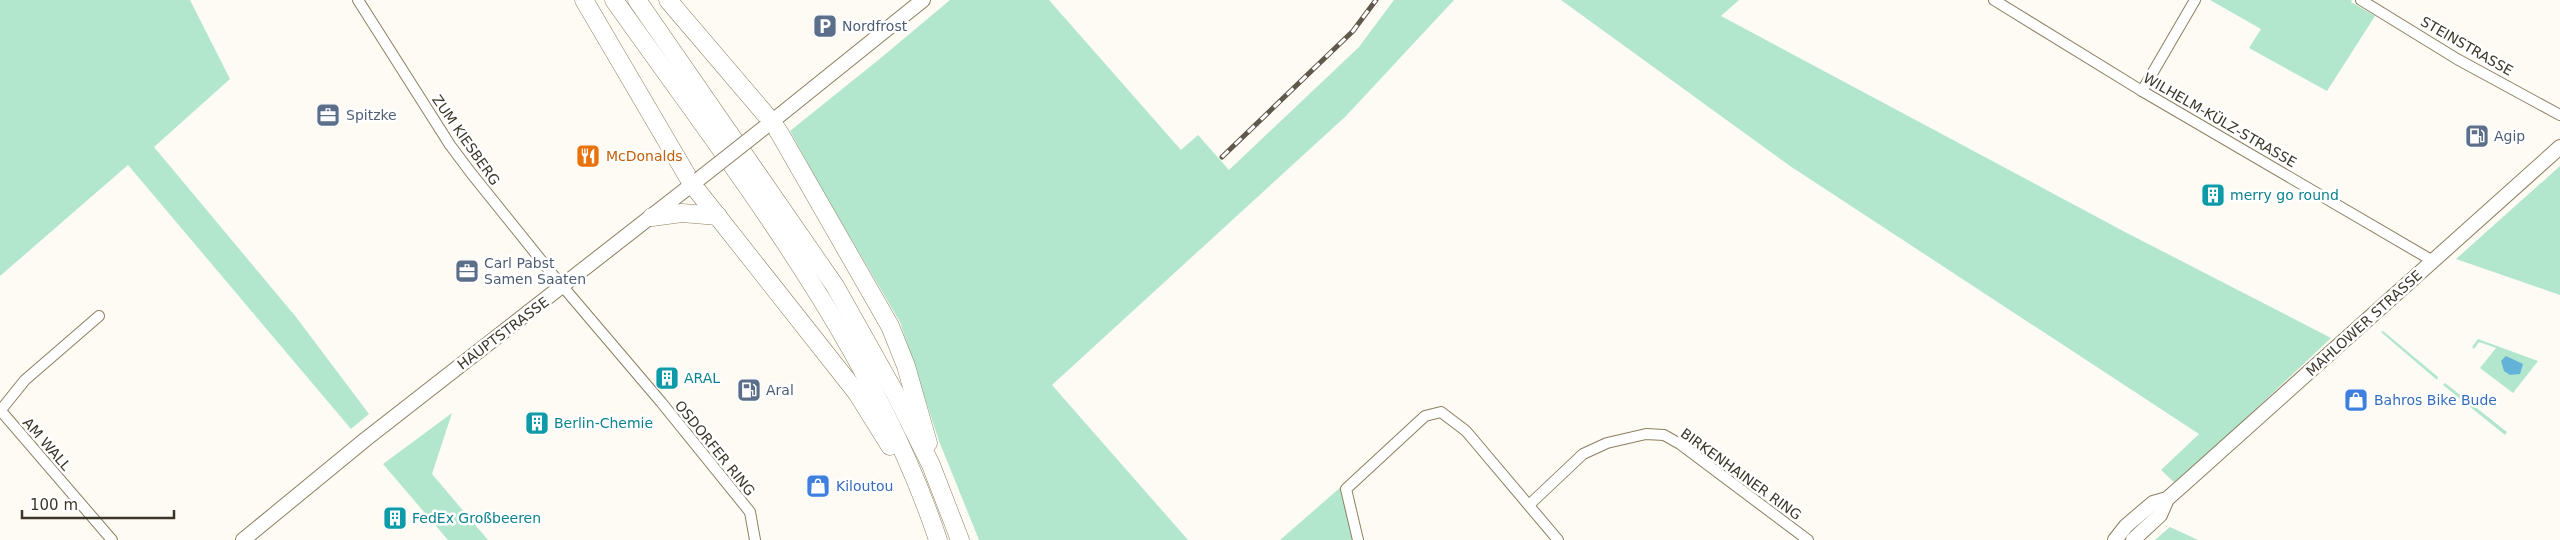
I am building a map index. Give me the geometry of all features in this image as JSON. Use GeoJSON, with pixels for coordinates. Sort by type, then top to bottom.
{"type":"FeatureCollection","features":[{"type":"Feature","properties":{"kind":"highway"},"geometry":{"type":"LineString","coordinates":[[584,0],[718,216],[857,392],[891,447],[932,521]]}},
{"type":"Feature","properties":{"kind":"highway"},"geometry":{"type":"LineString","coordinates":[[614,0],[743,182],[818,295],[878,399],[915,475],[938,540]]}},
{"type":"Feature","properties":{"kind":"highway"},"geometry":{"type":"LineString","coordinates":[[637,0],[835,286],[894,393],[931,466],[960,540]]}},
{"type":"Feature","properties":{"kind":"highway"},"geometry":{"type":"LineString","coordinates":[[668,0],[768,124],[890,326],[915,397],[929,446],[931,466]]}},
{"type":"Feature","properties":{"kind":"highway"},"geometry":{"type":"LineString","coordinates":[[652,217],[682,213],[718,216]]}},
{"type":"Feature","properties":{"kind":"street","name":"ZUM KIESBERG"},"geometry":{"type":"LineString","coordinates":[[358,0],[450,145],[564,287]]}},
{"type":"Feature","properties":{"kind":"street","name":"HAUPTSTRASSE"},"geometry":{"type":"LineString","coordinates":[[243,540],[366,439],[564,287],[923,0]]}},
{"type":"Feature","properties":{"kind":"street","name":"WILHELM-KÜLZ-STRASSE"},"geometry":{"type":"LineString","coordinates":[[1994,0],[2142,91],[2433,261]]}},
{"type":"Feature","properties":{"kind":"street"},"geometry":{"type":"LineString","coordinates":[[2142,91],[2195,0]]}},
{"type":"Feature","properties":{"kind":"street","name":"STEINSTRASSE"},"geometry":{"type":"LineString","coordinates":[[2361,0],[2457,59],[2560,115]]}},
{"type":"Feature","properties":{"kind":"street","name":"MAHLOWER STRASSE"},"geometry":{"type":"LineString","coordinates":[[2133,540],[2160,515],[2167,499],[2560,147]]}},
{"type":"Feature","properties":{"kind":"street","name":"OSDORFER RING"},"geometry":{"type":"LineString","coordinates":[[564,287],[750,512],[755,540]]}},
{"type":"Feature","properties":{"kind":"street","name":"AM WALL"},"geometry":{"type":"LineString","coordinates":[[99,316],[25,380],[0,411],[112,540]]}},
{"type":"Feature","properties":{"kind":"street"},"geometry":{"type":"LineString","coordinates":[[1358,540],[1346,489],[1425,416],[1441,412],[1466,431],[1558,540]]}},
{"type":"Feature","properties":{"kind":"street","name":"BIRKENHAINER RING"},"geometry":{"type":"LineString","coordinates":[[1529,505],[1583,454],[1607,443],[1646,434],[1664,435],[1680,444],[1808,540]]}},
{"type":"Feature","properties":{"kind":"street","name":"MAHLOWER STRASSE"},"geometry":{"type":"LineString","coordinates":[[2115,540],[2126,526],[2153,503],[2167,499]]}},
{"type":"Feature","properties":{"kind":"green space"},"geometry":{"type":"Polygon","coordinates":[[[0,0],[190,0],[230,79],[154,147],[296,317],[369,414],[351,429],[128,165],[0,276],[0,0]]]}},
{"type":"Feature","properties":{"kind":"green space"},"geometry":{"type":"Polygon","coordinates":[[[950,0],[1049,0],[1181,150],[1198,135],[1229,170],[1359,47],[1394,0],[1454,0],[1346,116],[1052,385],[1188,540],[979,540],[939,441],[900,322],[790,131],[950,0]]]}},
{"type":"Feature","properties":{"kind":"green space"},"geometry":{"type":"Polygon","coordinates":[[[1561,0],[1739,0],[1721,16],[2125,232],[2331,338],[2176,484],[2161,470],[2199,434],[1790,166],[1561,0]]]}},
{"type":"Feature","properties":{"kind":"green space"},"geometry":{"type":"Polygon","coordinates":[[[2210,0],[2352,0],[2351,2],[2375,16],[2327,91],[2249,48],[2261,29],[2210,0]]]}},
{"type":"Feature","properties":{"kind":"green space"},"geometry":{"type":"Polygon","coordinates":[[[2560,166],[2560,295],[2456,259],[2560,166]]]}},
{"type":"Feature","properties":{"kind":"green space"},"geometry":{"type":"Polygon","coordinates":[[[2383,331],[2438,377],[2437,380],[2381,332],[2383,331]]]}},
{"type":"Feature","properties":{"kind":"green space"},"geometry":{"type":"Polygon","coordinates":[[[2478,339],[2538,361],[2513,393],[2480,368],[2496,348],[2479,342],[2474,349],[2472,347],[2478,339]]]}},
{"type":"Feature","properties":{"kind":"green space"},"geometry":{"type":"Polygon","coordinates":[[[2445,383],[2507,432],[2505,435],[2443,385],[2445,383]]]}},
{"type":"Feature","properties":{"kind":"green space"},"geometry":{"type":"Polygon","coordinates":[[[452,413],[432,474],[488,540],[448,540],[383,464],[452,413]]]}},
{"type":"Feature","properties":{"kind":"green space"},"geometry":{"type":"Polygon","coordinates":[[[1342,486],[1354,540],[1280,540],[1342,486]]]}},
{"type":"Feature","properties":{"kind":"green space"},"geometry":{"type":"Polygon","coordinates":[[[2170,527],[2198,540],[2155,540],[2170,527]]]}},
{"type":"Feature","properties":{"kind":"water"},"geometry":{"type":"Polygon","coordinates":[[[2506,356],[2523,364],[2520,374],[2510,375],[2504,371],[2501,361],[2506,356]]]}},
{"type":"Feature","properties":{"kind":"railway"},"geometry":{"type":"LineString","coordinates":[[1222,157],[1353,31],[1376,0]]}},
{"type":"Feature","properties":{"kind":"place","name":"Nordfrost"},"geometry":{"type":"Point","coordinates":[825,26]}},
{"type":"Feature","properties":{"kind":"place","name":"Spitzke"},"geometry":{"type":"Point","coordinates":[328,115]}},
{"type":"Feature","properties":{"kind":"place","name":"Agip"},"geometry":{"type":"Point","coordinates":[2477,136]}},
{"type":"Feature","properties":{"kind":"place","name":"McDonalds"},"geometry":{"type":"Point","coordinates":[588,156]}},
{"type":"Feature","properties":{"kind":"place","name":"merry go round"},"geometry":{"type":"Point","coordinates":[2213,195]}},
{"type":"Feature","properties":{"kind":"place","name":"Carl Pabst Samen Saaten"},"geometry":{"type":"Point","coordinates":[467,271]}},
{"type":"Feature","properties":{"kind":"place","name":"ARAL"},"geometry":{"type":"Point","coordinates":[667,378]}},
{"type":"Feature","properties":{"kind":"place","name":"Aral"},"geometry":{"type":"Point","coordinates":[749,390]}},
{"type":"Feature","properties":{"kind":"place","name":"Bahros Bike Bude"},"geometry":{"type":"Point","coordinates":[2356,400]}},
{"type":"Feature","properties":{"kind":"place","name":"Berlin-Chemie"},"geometry":{"type":"Point","coordinates":[537,423]}},
{"type":"Feature","properties":{"kind":"place","name":"Kiloutou"},"geometry":{"type":"Point","coordinates":[818,486]}},
{"type":"Feature","properties":{"kind":"place","name":"FedEx Großbeeren"},"geometry":{"type":"Point","coordinates":[395,518]}}]}
